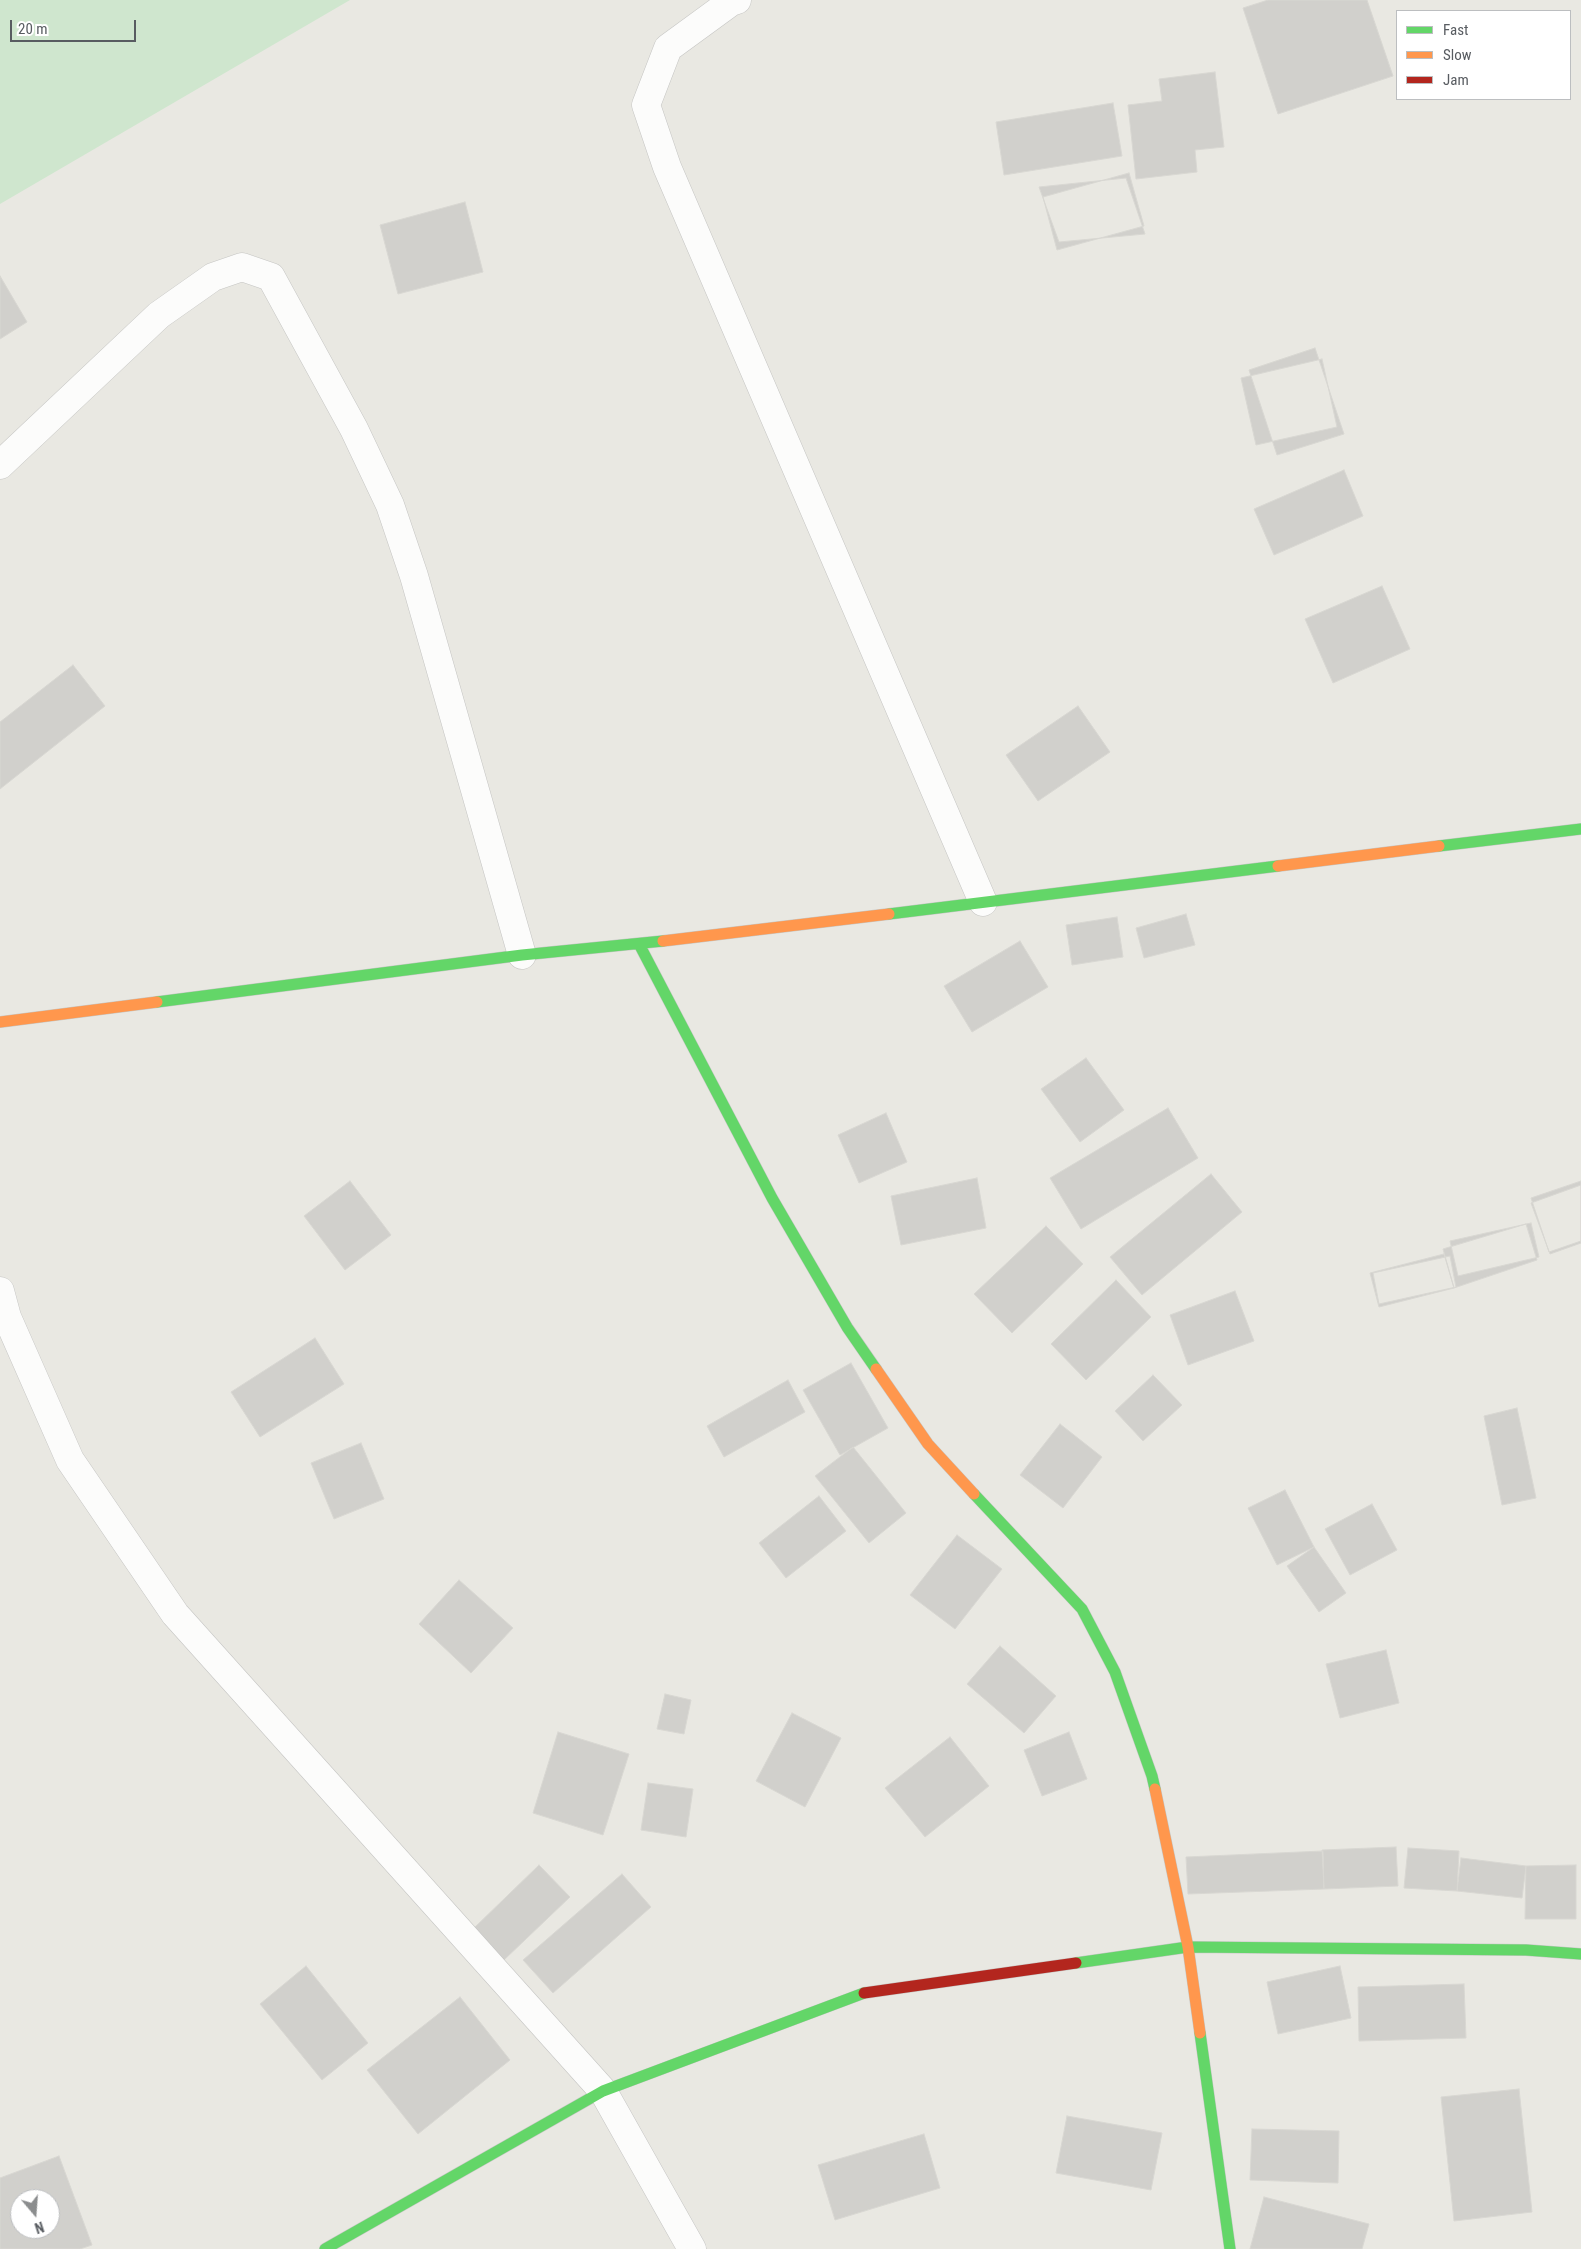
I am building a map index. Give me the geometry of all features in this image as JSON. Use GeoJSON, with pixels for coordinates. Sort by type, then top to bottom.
{"type":"FeatureCollection","features":[{"type":"Feature","properties":{"kind":"street"},"geometry":{"type":"LineString","coordinates":[[737,0],[731,2],[668,48],[646,104],[668,167],[983,902]]}},
{"type":"Feature","properties":{"kind":"street"},"geometry":{"type":"LineString","coordinates":[[0,465],[158,315],[205,282],[213,277],[242,267],[271,277],[354,429],[390,505],[414,576],[522,955]]}},
{"type":"Feature","properties":{"kind":"street"},"geometry":{"type":"LineString","coordinates":[[0,1022],[522,955],[639,944],[1581,829]]}},
{"type":"Feature","properties":{"kind":"street"},"geometry":{"type":"LineString","coordinates":[[639,944],[772,1198],[847,1327],[928,1444],[1082,1609],[1115,1672],[1152,1776],[1188,1947],[1230,2249]]}},
{"type":"Feature","properties":{"kind":"street"},"geometry":{"type":"LineString","coordinates":[[0,1291],[7,1317],[70,1460],[175,1614],[603,2091],[692,2249]]}},
{"type":"Feature","properties":{"kind":"street"},"geometry":{"type":"LineString","coordinates":[[325,2249],[603,2091],[867,1992],[1188,1947],[1526,1950],[1581,1954]]}},
{"type":"Feature","properties":{"kind":"green space"},"geometry":{"type":"Polygon","coordinates":[[[0,0],[350,0],[0,204],[0,0]]]}},
{"type":"Feature","properties":{"kind":"building"},"geometry":{"type":"Polygon","coordinates":[[[1268,0],[1367,0],[1393,76],[1278,114],[1243,8],[1268,0]]]}},
{"type":"Feature","properties":{"kind":"building"},"geometry":{"type":"Polygon","coordinates":[[[1215,72],[1224,147],[1195,150],[1197,172],[1136,179],[1128,105],[1162,101],[1159,79],[1215,72]]]}},
{"type":"Feature","properties":{"kind":"building"},"geometry":{"type":"Polygon","coordinates":[[[1113,103],[1122,156],[1004,175],[996,122],[1113,103]]]}},
{"type":"Feature","properties":{"kind":"building"},"geometry":{"type":"Polygon","coordinates":[[[1129,173],[1144,226],[1057,250],[1043,197],[1129,173]]]}},
{"type":"Feature","properties":{"kind":"building"},"geometry":{"type":"Polygon","coordinates":[[[1126,178],[1145,234],[1059,242],[1039,187],[1126,178]]]}},
{"type":"Feature","properties":{"kind":"building"},"geometry":{"type":"Polygon","coordinates":[[[465,202],[483,272],[398,294],[380,225],[465,202]]]}},
{"type":"Feature","properties":{"kind":"building"},"geometry":{"type":"Polygon","coordinates":[[[0,276],[27,322],[0,339],[0,276]]]}},
{"type":"Feature","properties":{"kind":"building"},"geometry":{"type":"Polygon","coordinates":[[[1315,348],[1344,434],[1277,455],[1249,370],[1315,348]]]}},
{"type":"Feature","properties":{"kind":"building"},"geometry":{"type":"Polygon","coordinates":[[[1322,359],[1337,427],[1256,445],[1241,378],[1322,359]]]}},
{"type":"Feature","properties":{"kind":"building"},"geometry":{"type":"Polygon","coordinates":[[[1344,470],[1363,516],[1274,555],[1254,509],[1344,470]]]}},
{"type":"Feature","properties":{"kind":"building"},"geometry":{"type":"Polygon","coordinates":[[[1382,586],[1410,649],[1333,683],[1305,619],[1382,586]]]}},
{"type":"Feature","properties":{"kind":"building"},"geometry":{"type":"Polygon","coordinates":[[[73,665],[105,706],[0,789],[0,722],[73,665]]]}},
{"type":"Feature","properties":{"kind":"building"},"geometry":{"type":"Polygon","coordinates":[[[1078,706],[1110,752],[1038,801],[1006,755],[1078,706]]]}},
{"type":"Feature","properties":{"kind":"building"},"geometry":{"type":"Polygon","coordinates":[[[1186,914],[1195,945],[1144,958],[1136,928],[1186,914]]]}},
{"type":"Feature","properties":{"kind":"building"},"geometry":{"type":"Polygon","coordinates":[[[1117,917],[1123,957],[1072,965],[1066,925],[1117,917]]]}},
{"type":"Feature","properties":{"kind":"building"},"geometry":{"type":"Polygon","coordinates":[[[1020,941],[1048,987],[972,1032],[944,986],[1020,941]]]}},
{"type":"Feature","properties":{"kind":"building"},"geometry":{"type":"Polygon","coordinates":[[[1086,1058],[1124,1110],[1080,1142],[1041,1089],[1086,1058]]]}},
{"type":"Feature","properties":{"kind":"building"},"geometry":{"type":"Polygon","coordinates":[[[1168,1108],[1198,1158],[1081,1229],[1050,1178],[1168,1108]]]}},
{"type":"Feature","properties":{"kind":"building"},"geometry":{"type":"Polygon","coordinates":[[[886,1113],[907,1162],[859,1183],[838,1135],[886,1113]]]}},
{"type":"Feature","properties":{"kind":"building"},"geometry":{"type":"Polygon","coordinates":[[[1211,1174],[1242,1212],[1142,1295],[1110,1257],[1211,1174]]]}},
{"type":"Feature","properties":{"kind":"building"},"geometry":{"type":"Polygon","coordinates":[[[977,1178],[986,1228],[901,1245],[891,1196],[977,1178]]]}},
{"type":"Feature","properties":{"kind":"building"},"geometry":{"type":"Polygon","coordinates":[[[350,1181],[391,1235],[345,1270],[304,1216],[350,1181]]]}},
{"type":"Feature","properties":{"kind":"building"},"geometry":{"type":"Polygon","coordinates":[[[1581,1181],[1581,1241],[1549,1252],[1531,1198],[1581,1181]]]}},
{"type":"Feature","properties":{"kind":"building"},"geometry":{"type":"Polygon","coordinates":[[[1581,1185],[1581,1243],[1550,1254],[1531,1203],[1581,1185]]]}},
{"type":"Feature","properties":{"kind":"building"},"geometry":{"type":"Polygon","coordinates":[[[1531,1223],[1539,1257],[1458,1276],[1450,1241],[1531,1223]]]}},
{"type":"Feature","properties":{"kind":"building"},"geometry":{"type":"Polygon","coordinates":[[[1526,1224],[1537,1260],[1454,1288],[1443,1249],[1526,1224]]]}},
{"type":"Feature","properties":{"kind":"building"},"geometry":{"type":"Polygon","coordinates":[[[1046,1226],[1083,1264],[1012,1333],[974,1294],[1046,1226]]]}},
{"type":"Feature","properties":{"kind":"building"},"geometry":{"type":"Polygon","coordinates":[[[1444,1254],[1454,1288],[1379,1307],[1370,1273],[1444,1254]]]}},
{"type":"Feature","properties":{"kind":"building"},"geometry":{"type":"Polygon","coordinates":[[[1450,1256],[1456,1287],[1379,1304],[1373,1273],[1450,1256]]]}},
{"type":"Feature","properties":{"kind":"building"},"geometry":{"type":"Polygon","coordinates":[[[1116,1280],[1151,1317],[1086,1380],[1051,1344],[1116,1280]]]}},
{"type":"Feature","properties":{"kind":"building"},"geometry":{"type":"Polygon","coordinates":[[[1235,1291],[1254,1341],[1188,1365],[1170,1315],[1235,1291]]]}},
{"type":"Feature","properties":{"kind":"building"},"geometry":{"type":"Polygon","coordinates":[[[315,1338],[344,1384],[260,1437],[231,1392],[315,1338]]]}},
{"type":"Feature","properties":{"kind":"building"},"geometry":{"type":"Polygon","coordinates":[[[851,1363],[888,1428],[840,1455],[803,1390],[851,1363]]]}},
{"type":"Feature","properties":{"kind":"building"},"geometry":{"type":"Polygon","coordinates":[[[1153,1375],[1182,1405],[1143,1441],[1115,1411],[1153,1375]]]}},
{"type":"Feature","properties":{"kind":"building"},"geometry":{"type":"Polygon","coordinates":[[[788,1380],[805,1412],[724,1457],[707,1426],[788,1380]]]}},
{"type":"Feature","properties":{"kind":"building"},"geometry":{"type":"Polygon","coordinates":[[[1517,1408],[1536,1498],[1502,1505],[1484,1416],[1517,1408]]]}},
{"type":"Feature","properties":{"kind":"building"},"geometry":{"type":"Polygon","coordinates":[[[1060,1424],[1102,1457],[1063,1508],[1020,1475],[1060,1424]]]}},
{"type":"Feature","properties":{"kind":"building"},"geometry":{"type":"Polygon","coordinates":[[[361,1443],[384,1499],[334,1519],[311,1463],[361,1443]]]}},
{"type":"Feature","properties":{"kind":"building"},"geometry":{"type":"Polygon","coordinates":[[[853,1447],[906,1513],[869,1543],[815,1476],[853,1447]]]}},
{"type":"Feature","properties":{"kind":"building"},"geometry":{"type":"Polygon","coordinates":[[[1285,1490],[1314,1547],[1277,1565],[1248,1508],[1285,1490]]]}},
{"type":"Feature","properties":{"kind":"building"},"geometry":{"type":"Polygon","coordinates":[[[819,1496],[846,1531],[786,1578],[759,1543],[819,1496]]]}},
{"type":"Feature","properties":{"kind":"building"},"geometry":{"type":"Polygon","coordinates":[[[1372,1504],[1397,1550],[1350,1575],[1325,1529],[1372,1504]]]}},
{"type":"Feature","properties":{"kind":"building"},"geometry":{"type":"Polygon","coordinates":[[[957,1535],[1002,1569],[955,1629],[910,1595],[957,1535]]]}},
{"type":"Feature","properties":{"kind":"building"},"geometry":{"type":"Polygon","coordinates":[[[1314,1547],[1346,1593],[1319,1612],[1287,1566],[1314,1547]]]}},
{"type":"Feature","properties":{"kind":"building"},"geometry":{"type":"Polygon","coordinates":[[[459,1580],[513,1628],[471,1673],[419,1624],[459,1580]]]}},
{"type":"Feature","properties":{"kind":"building"},"geometry":{"type":"Polygon","coordinates":[[[1000,1646],[1056,1696],[1024,1733],[967,1684],[1000,1646]]]}},
{"type":"Feature","properties":{"kind":"building"},"geometry":{"type":"Polygon","coordinates":[[[1386,1650],[1399,1703],[1340,1718],[1326,1664],[1386,1650]]]}},
{"type":"Feature","properties":{"kind":"building"},"geometry":{"type":"Polygon","coordinates":[[[665,1694],[691,1700],[684,1734],[657,1729],[665,1694]]]}},
{"type":"Feature","properties":{"kind":"building"},"geometry":{"type":"Polygon","coordinates":[[[792,1713],[841,1738],[805,1807],[756,1781],[792,1713]]]}},
{"type":"Feature","properties":{"kind":"building"},"geometry":{"type":"Polygon","coordinates":[[[558,1732],[629,1754],[603,1835],[533,1813],[558,1732]]]}},
{"type":"Feature","properties":{"kind":"building"},"geometry":{"type":"Polygon","coordinates":[[[1069,1732],[1087,1779],[1042,1796],[1024,1750],[1069,1732]]]}},
{"type":"Feature","properties":{"kind":"building"},"geometry":{"type":"Polygon","coordinates":[[[950,1737],[989,1786],[925,1837],[885,1788],[950,1737]]]}},
{"type":"Feature","properties":{"kind":"building"},"geometry":{"type":"Polygon","coordinates":[[[648,1783],[693,1789],[686,1837],[641,1830],[648,1783]]]}},
{"type":"Feature","properties":{"kind":"building"},"geometry":{"type":"Polygon","coordinates":[[[1396,1847],[1398,1886],[1324,1889],[1322,1850],[1396,1847]]]}},
{"type":"Feature","properties":{"kind":"building"},"geometry":{"type":"Polygon","coordinates":[[[1408,1848],[1459,1851],[1457,1891],[1404,1888],[1408,1848]]]}},
{"type":"Feature","properties":{"kind":"building"},"geometry":{"type":"Polygon","coordinates":[[[1323,1851],[1324,1889],[1188,1894],[1186,1857],[1323,1851]]]}},
{"type":"Feature","properties":{"kind":"building"},"geometry":{"type":"Polygon","coordinates":[[[1461,1858],[1526,1866],[1522,1898],[1457,1891],[1461,1858]]]}},
{"type":"Feature","properties":{"kind":"building"},"geometry":{"type":"Polygon","coordinates":[[[539,1865],[570,1897],[504,1960],[473,1929],[539,1865]]]}},
{"type":"Feature","properties":{"kind":"building"},"geometry":{"type":"Polygon","coordinates":[[[1576,1865],[1576,1919],[1525,1919],[1526,1866],[1576,1865]]]}},
{"type":"Feature","properties":{"kind":"building"},"geometry":{"type":"Polygon","coordinates":[[[622,1874],[651,1907],[553,1993],[523,1960],[622,1874]]]}},
{"type":"Feature","properties":{"kind":"building"},"geometry":{"type":"Polygon","coordinates":[[[306,1966],[368,2043],[322,2080],[260,2004],[306,1966]]]}},
{"type":"Feature","properties":{"kind":"building"},"geometry":{"type":"Polygon","coordinates":[[[1340,1966],[1351,2018],[1278,2034],[1267,1982],[1340,1966]]]}},
{"type":"Feature","properties":{"kind":"building"},"geometry":{"type":"Polygon","coordinates":[[[1464,1984],[1466,2038],[1359,2041],[1358,1987],[1464,1984]]]}},
{"type":"Feature","properties":{"kind":"building"},"geometry":{"type":"Polygon","coordinates":[[[460,1997],[510,2060],[418,2134],[367,2070],[460,1997]]]}},
{"type":"Feature","properties":{"kind":"building"},"geometry":{"type":"Polygon","coordinates":[[[1519,2089],[1532,2212],[1454,2221],[1441,2097],[1519,2089]]]}},
{"type":"Feature","properties":{"kind":"building"},"geometry":{"type":"Polygon","coordinates":[[[1067,2116],[1162,2133],[1151,2190],[1056,2173],[1067,2116]]]}},
{"type":"Feature","properties":{"kind":"building"},"geometry":{"type":"Polygon","coordinates":[[[1252,2129],[1339,2131],[1338,2183],[1250,2180],[1252,2129]]]}},
{"type":"Feature","properties":{"kind":"building"},"geometry":{"type":"Polygon","coordinates":[[[924,2134],[940,2188],[835,2220],[818,2165],[924,2134]]]}},
{"type":"Feature","properties":{"kind":"building"},"geometry":{"type":"Polygon","coordinates":[[[59,2156],[92,2245],[80,2249],[0,2249],[0,2178],[59,2156]]]}},
{"type":"Feature","properties":{"kind":"building"},"geometry":{"type":"Polygon","coordinates":[[[1264,2197],[1369,2224],[1362,2249],[1250,2249],[1264,2197]]]}},
{"type":"Feature","properties":{"kind":"traffic: fast"},"geometry":{"type":"LineString","coordinates":[[1439,846],[1581,829]]}},
{"type":"Feature","properties":{"kind":"traffic: fast"},"geometry":{"type":"LineString","coordinates":[[889,914],[1278,866]]}},
{"type":"Feature","properties":{"kind":"traffic: fast"},"geometry":{"type":"LineString","coordinates":[[157,1002],[522,955],[663,941]]}},
{"type":"Feature","properties":{"kind":"traffic: fast"},"geometry":{"type":"LineString","coordinates":[[639,944],[772,1198],[847,1327],[876,1369]]}},
{"type":"Feature","properties":{"kind":"traffic: fast"},"geometry":{"type":"LineString","coordinates":[[974,1494],[1082,1609],[1115,1672],[1155,1789]]}},
{"type":"Feature","properties":{"kind":"traffic: fast"},"geometry":{"type":"LineString","coordinates":[[1076,1963],[1188,1947],[1526,1950],[1581,1954]]}},
{"type":"Feature","properties":{"kind":"traffic: fast"},"geometry":{"type":"LineString","coordinates":[[325,2249],[603,2091],[864,1993]]}},
{"type":"Feature","properties":{"kind":"traffic: fast"},"geometry":{"type":"LineString","coordinates":[[1200,2033],[1230,2249]]}},
{"type":"Feature","properties":{"kind":"traffic: slow"},"geometry":{"type":"LineString","coordinates":[[1278,866],[1439,846]]}},
{"type":"Feature","properties":{"kind":"traffic: slow"},"geometry":{"type":"LineString","coordinates":[[663,941],[889,914]]}},
{"type":"Feature","properties":{"kind":"traffic: slow"},"geometry":{"type":"LineString","coordinates":[[0,1022],[157,1002]]}},
{"type":"Feature","properties":{"kind":"traffic: slow"},"geometry":{"type":"LineString","coordinates":[[876,1369],[928,1444],[974,1494]]}},
{"type":"Feature","properties":{"kind":"traffic: slow"},"geometry":{"type":"LineString","coordinates":[[1155,1789],[1188,1947],[1200,2033]]}},
{"type":"Feature","properties":{"kind":"traffic: jam"},"geometry":{"type":"LineString","coordinates":[[864,1993],[1076,1963]]}}]}
